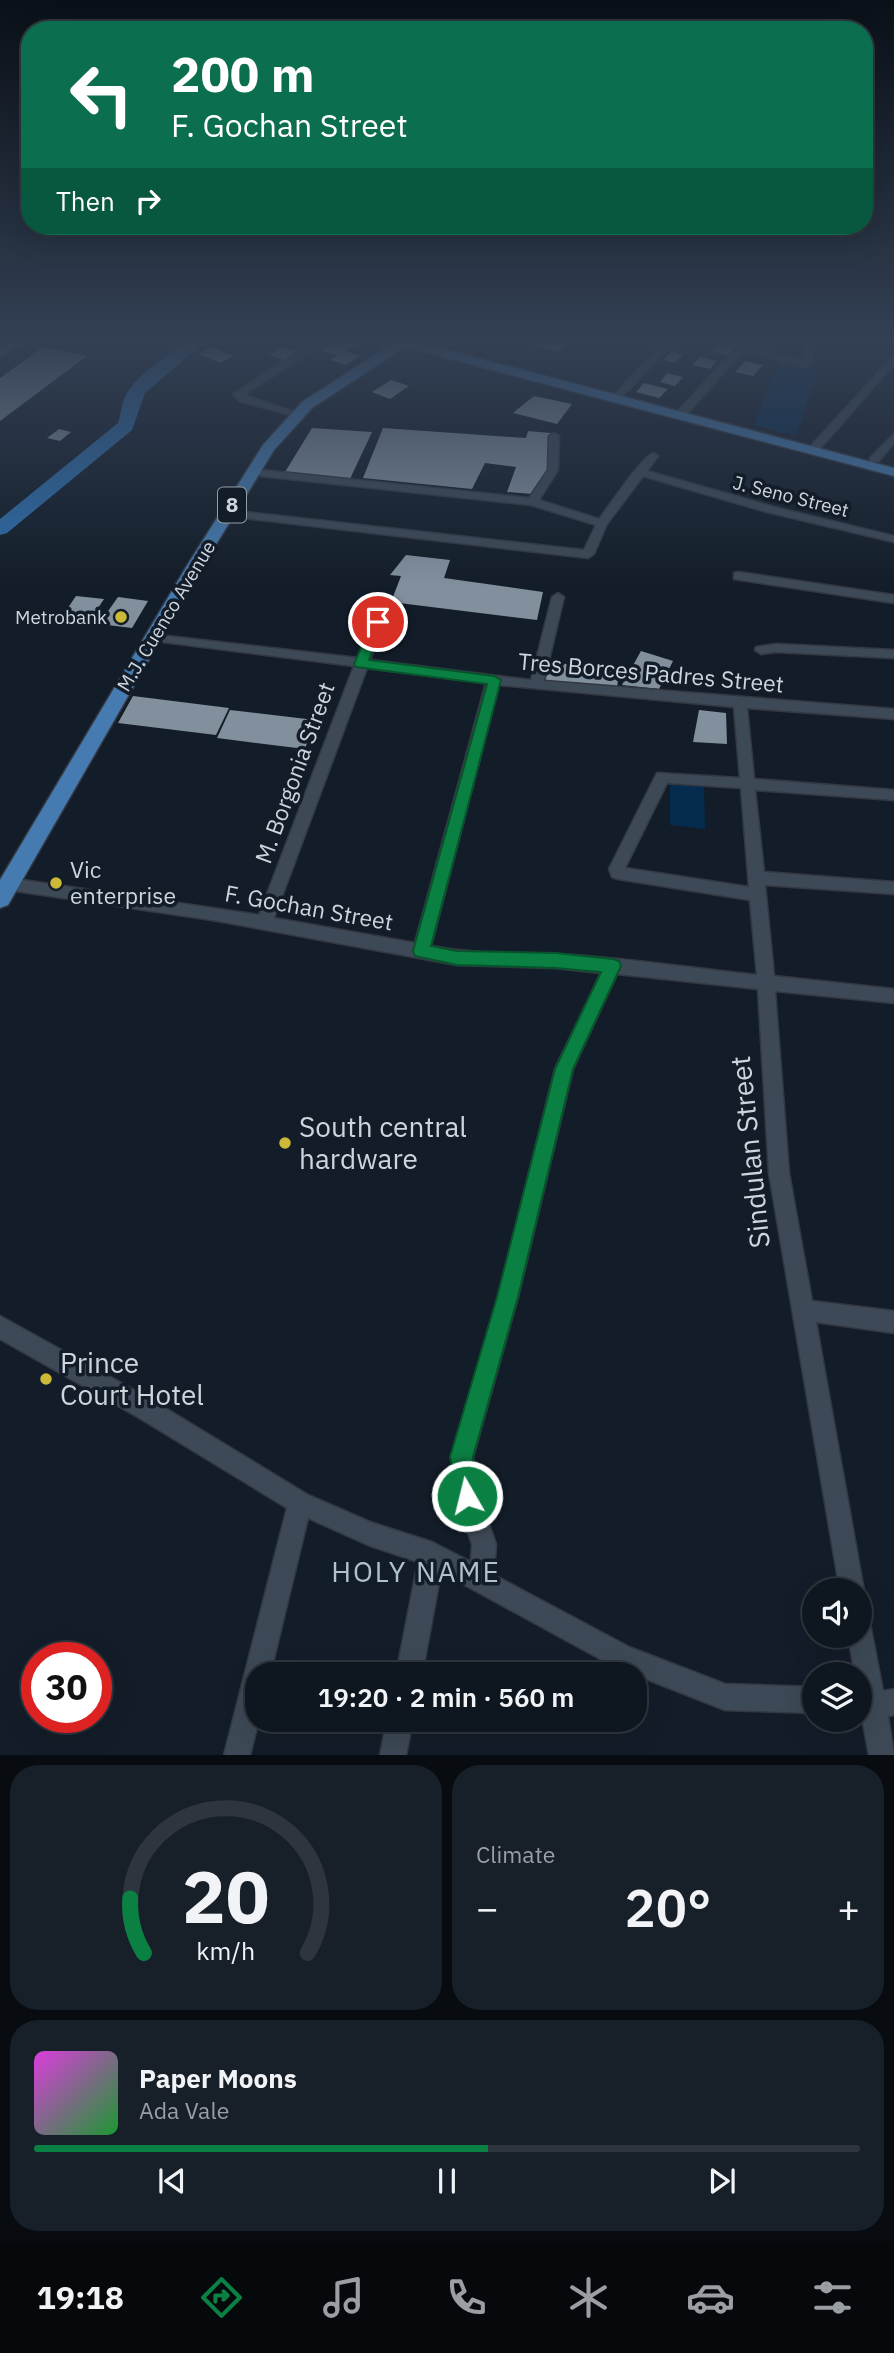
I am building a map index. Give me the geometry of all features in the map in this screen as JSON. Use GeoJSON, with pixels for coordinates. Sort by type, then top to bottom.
{"type":"FeatureCollection","features":[{"type":"Feature","properties":{"kind":"main road","name":"M.J. Cuenco Avenue"},"geometry":{"type":"LineString","coordinates":[[5,891],[227,513],[252,472],[288,424]]}},
{"type":"Feature","properties":{"kind":"main road"},"geometry":{"type":"LineString","coordinates":[[728,424],[894,466]]}},
{"type":"Feature","properties":{"kind":"main road"},"geometry":{"type":"LineString","coordinates":[[815,447],[894,472]]}},
{"type":"Feature","properties":{"kind":"street"},"geometry":{"type":"LineString","coordinates":[[815,447],[836,424]]}},
{"type":"Feature","properties":{"kind":"street"},"geometry":{"type":"LineString","coordinates":[[532,502],[553,470],[555,436]]}},
{"type":"Feature","properties":{"kind":"street"},"geometry":{"type":"LineString","coordinates":[[874,460],[894,437]]}},
{"type":"Feature","properties":{"kind":"street"},"geometry":{"type":"LineString","coordinates":[[227,513],[588,554],[602,523],[653,456]]}},
{"type":"Feature","properties":{"kind":"street"},"geometry":{"type":"LineString","coordinates":[[252,472],[532,502],[602,523]]}},
{"type":"Feature","properties":{"kind":"street","name":"J. Seno Street"},"geometry":{"type":"LineString","coordinates":[[640,472],[771,510],[894,539]]}},
{"type":"Feature","properties":{"kind":"street"},"geometry":{"type":"LineString","coordinates":[[738,576],[894,599]]}},
{"type":"Feature","properties":{"kind":"street"},"geometry":{"type":"LineString","coordinates":[[536,685],[558,597]]}},
{"type":"Feature","properties":{"kind":"street","name":"M. Borgonia Street"},"geometry":{"type":"LineString","coordinates":[[264,923],[387,601]]}},
{"type":"Feature","properties":{"kind":"street","name":"Tres Borces Padres Street"},"geometry":{"type":"LineString","coordinates":[[155,636],[536,685],[894,713]]}},
{"type":"Feature","properties":{"kind":"street"},"geometry":{"type":"LineString","coordinates":[[761,650],[776,648],[894,654]]}},
{"type":"Feature","properties":{"kind":"street"},"geometry":{"type":"LineString","coordinates":[[421,951],[494,680]]}},
{"type":"Feature","properties":{"kind":"street","name":"Sindulan Street"},"geometry":{"type":"LineString","coordinates":[[740,703],[766,984],[779,1173],[850,1578]]}},
{"type":"Feature","properties":{"kind":"street"},"geometry":{"type":"LineString","coordinates":[[894,795],[662,777],[617,869],[621,875],[757,886],[894,888]]}},
{"type":"Feature","properties":{"kind":"street","name":"F. Gochan Street"},"geometry":{"type":"LineString","coordinates":[[5,891],[162,905],[457,958],[556,961],[894,996]]}},
{"type":"Feature","properties":{"kind":"street"},"geometry":{"type":"LineString","coordinates":[[482,1581],[484,1544],[467,1496],[462,1457],[508,1297],[564,1069],[613,966]]}},
{"type":"Feature","properties":{"kind":"street"},"geometry":{"type":"LineString","coordinates":[[802,1310],[894,1322]]}},
{"type":"Feature","properties":{"kind":"street"},"geometry":{"type":"LineString","coordinates":[[0,1327],[144,1408],[300,1503],[368,1532],[432,1554],[622,1657],[725,1697],[802,1700]]}},
{"type":"Feature","properties":{"kind":"street"},"geometry":{"type":"LineString","coordinates":[[237,1755],[300,1503]]}},
{"type":"Feature","properties":{"kind":"street"},"geometry":{"type":"LineString","coordinates":[[411,1662],[432,1554]]}},
{"type":"Feature","properties":{"kind":"street"},"geometry":{"type":"LineString","coordinates":[[863,1648],[875,1704],[881,1755]]}},
{"type":"Feature","properties":{"kind":"street"},"geometry":{"type":"LineString","coordinates":[[393,1755],[398,1732]]}},
{"type":"Feature","properties":{"kind":"shaded area"},"geometry":{"type":"Polygon","coordinates":[[[754,424],[800,424],[796,436],[754,424]]]}},
{"type":"Feature","properties":{"kind":"shaded area"},"geometry":{"type":"Polygon","coordinates":[[[670,781],[704,784],[705,829],[670,825],[670,781]]]}},
{"type":"Feature","properties":{"kind":"building"},"geometry":{"type":"Polygon","coordinates":[[[312,428],[372,432],[350,479],[285,472],[312,428]]]}},
{"type":"Feature","properties":{"kind":"building"},"geometry":{"type":"Polygon","coordinates":[[[383,428],[526,438],[528,431],[551,433],[550,469],[533,494],[507,492],[516,467],[485,463],[472,489],[363,478],[383,428]]]}},
{"type":"Feature","properties":{"kind":"building"},"geometry":{"type":"Polygon","coordinates":[[[59,429],[71,432],[60,441],[47,438],[59,429]]]}},
{"type":"Feature","properties":{"kind":"building"},"geometry":{"type":"Polygon","coordinates":[[[406,555],[450,560],[444,578],[543,592],[537,620],[391,602],[401,576],[390,575],[406,555]]]}},
{"type":"Feature","properties":{"kind":"building"},"geometry":{"type":"Polygon","coordinates":[[[76,596],[104,599],[89,622],[61,618],[76,596]]]}},
{"type":"Feature","properties":{"kind":"building","name":"Metrobank"},"geometry":{"type":"Polygon","coordinates":[[[118,597],[148,601],[132,628],[99,624],[118,597]]]}},
{"type":"Feature","properties":{"kind":"building"},"geometry":{"type":"Polygon","coordinates":[[[641,651],[673,661],[659,689],[622,685],[641,651]]]}},
{"type":"Feature","properties":{"kind":"building"},"geometry":{"type":"Polygon","coordinates":[[[549,662],[619,670],[617,689],[545,680],[549,662]]]}},
{"type":"Feature","properties":{"kind":"building"},"geometry":{"type":"Polygon","coordinates":[[[133,696],[229,708],[216,735],[118,723],[133,696]]]}},
{"type":"Feature","properties":{"kind":"building"},"geometry":{"type":"Polygon","coordinates":[[[230,710],[315,720],[305,749],[217,738],[230,710]]]}},
{"type":"Feature","properties":{"kind":"building"},"geometry":{"type":"Polygon","coordinates":[[[699,710],[726,713],[727,744],[693,742],[699,710]]]}},
{"type":"Feature","properties":{"kind":"waterway"},"geometry":{"type":"LineString","coordinates":[[0,529],[127,424]]}},
{"type":"Feature","properties":{"kind":"place","name":"Metrobank"},"geometry":{"type":"Point","coordinates":[121,617]}},
{"type":"Feature","properties":{"kind":"place","name":"Vic enterprise"},"geometry":{"type":"Point","coordinates":[56,883]}},
{"type":"Feature","properties":{"kind":"place","name":"South central hardware"},"geometry":{"type":"Point","coordinates":[285,1143]}},
{"type":"Feature","properties":{"kind":"place","name":"Prince Court Hotel"},"geometry":{"type":"Point","coordinates":[46,1379]}},
{"type":"Feature","properties":{"kind":"district","name":"HOLY NAME"},"geometry":{"type":"Point","coordinates":[416,1572]}},
{"type":"Feature","properties":{"kind":"route"},"geometry":{"type":"LineString","coordinates":[[378,622],[361,664],[494,680],[421,951],[457,958],[613,966],[564,1069],[508,1297],[462,1457],[467,1496]]}}]}
